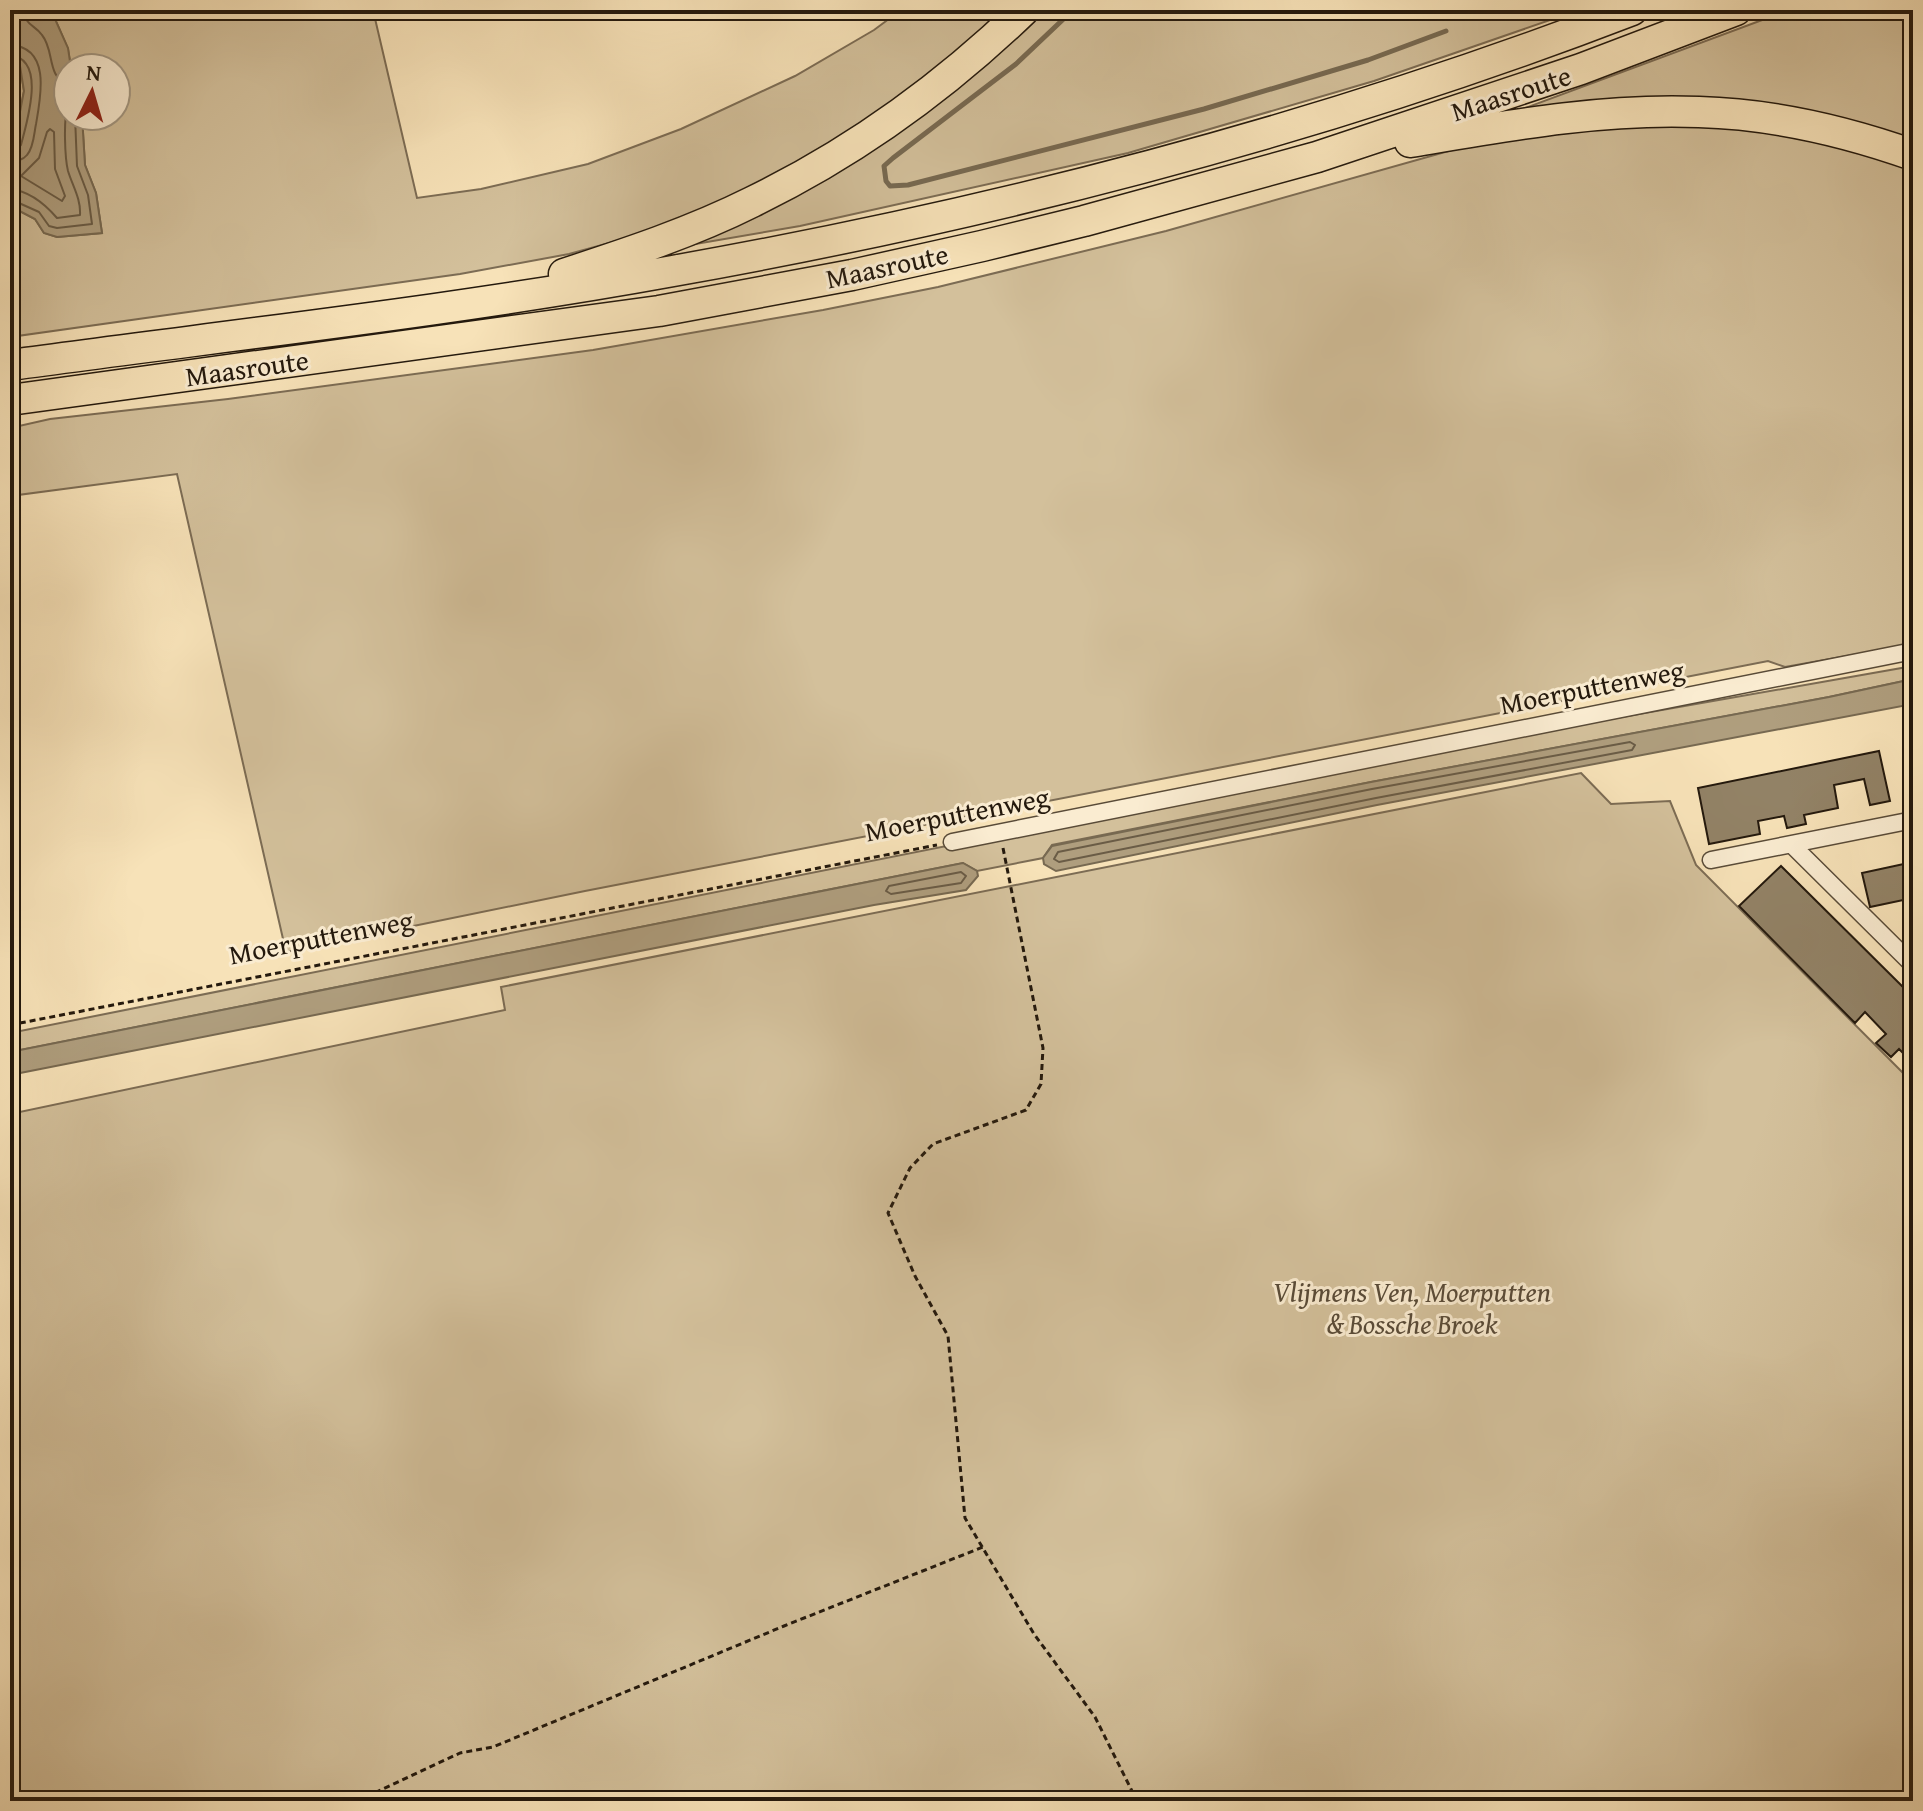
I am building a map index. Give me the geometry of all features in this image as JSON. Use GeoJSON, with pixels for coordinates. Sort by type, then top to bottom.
{"type":"FeatureCollection","features":[{"type":"Feature","properties":{"kind":"highway"},"geometry":{"type":"LineString","coordinates":[[479,303],[687,231],[805,175],[888,124],[980,52],[1024,10]]}},
{"type":"Feature","properties":{"kind":"highway","name":"Maasroute"},"geometry":{"type":"LineString","coordinates":[[10,365],[479,303],[763,255],[873,232],[1075,184],[1311,119],[1560,37],[1632,10]]}},
{"type":"Feature","properties":{"kind":"highway","name":"Maasroute"},"geometry":{"type":"LineString","coordinates":[[10,400],[550,328],[852,275],[982,246],[1317,157],[1581,69],[1736,10]]}},
{"type":"Feature","properties":{"kind":"highway"},"geometry":{"type":"LineString","coordinates":[[1317,157],[1545,121],[1628,113],[1700,112],[1758,117],[1837,132],[1913,155]]}},
{"type":"Feature","properties":{"kind":"highway"},"geometry":{"type":"LineString","coordinates":[[10,410],[62,394]]}},
{"type":"Feature","properties":{"kind":"street","name":"Moerputtenweg"},"geometry":{"type":"LineString","coordinates":[[952,842],[1913,651]]}},
{"type":"Feature","properties":{"kind":"street"},"geometry":{"type":"LineString","coordinates":[[1711,860],[1913,820]]}},
{"type":"Feature","properties":{"kind":"street"},"geometry":{"type":"LineString","coordinates":[[1792,845],[1913,965]]}},
{"type":"Feature","properties":{"kind":"path"},"geometry":{"type":"LineString","coordinates":[[1000,833],[1043,1048],[1041,1084],[1026,1110],[933,1144],[910,1168],[888,1213],[915,1276],[948,1336],[965,1518],[1034,1634],[1095,1717],[1137,1801]]}},
{"type":"Feature","properties":{"kind":"path","name":"Moerputtenweg"},"geometry":{"type":"LineString","coordinates":[[10,1025],[952,842]]}},
{"type":"Feature","properties":{"kind":"path"},"geometry":{"type":"LineString","coordinates":[[357,1801],[460,1753],[493,1747],[983,1547]]}},
{"type":"Feature","properties":{"kind":"green space"},"geometry":{"type":"Polygon","coordinates":[[[34,10],[373,10],[417,198],[481,189],[588,164],[681,129],[795,76],[874,30],[901,10],[1006,10],[915,90],[756,188],[635,236],[569,254],[460,274],[10,337],[10,206],[35,219],[44,233],[57,237],[102,233],[96,193],[85,165],[83,132],[132,132],[132,52],[68,52],[55,19],[34,10]]]}},
{"type":"Feature","properties":{"kind":"green space"},"geometry":{"type":"Polygon","coordinates":[[[1041,10],[1579,10],[1374,81],[1128,153],[800,226],[672,248],[1018,34],[1041,10]]]}},
{"type":"Feature","properties":{"kind":"green space"},"geometry":{"type":"Polygon","coordinates":[[[1789,10],[1913,10],[1913,147],[1838,126],[1501,117],[1789,10]]]}},
{"type":"Feature","properties":{"kind":"green space"},"geometry":{"type":"Polygon","coordinates":[[[10,62],[20,66],[24,91],[10,151],[10,62]]]}},
{"type":"Feature","properties":{"kind":"green space"},"geometry":{"type":"Polygon","coordinates":[[[1628,126],[1726,127],[1778,133],[1837,146],[1913,171],[1913,632],[1903,646],[1785,667],[1768,661],[286,952],[177,474],[10,496],[10,428],[50,419],[228,399],[593,350],[823,310],[938,287],[1166,231],[1477,143],[1628,126]]]}},
{"type":"Feature","properties":{"kind":"green space"},"geometry":{"type":"Polygon","coordinates":[[[1913,666],[1913,679],[1052,845],[1043,858],[977,871],[963,863],[10,1052],[10,1033],[1382,759],[1913,666]]]}},
{"type":"Feature","properties":{"kind":"green space","name":"Vlijmens Ven, Moerputten & Bossche Broek"},"geometry":{"type":"Polygon","coordinates":[[[1581,773],[1611,804],[1670,801],[1696,865],[1913,1083],[1913,1801],[10,1801],[10,1114],[505,1010],[501,987],[1581,773]]]}},
{"type":"Feature","properties":{"kind":"water"},"geometry":{"type":"Polygon","coordinates":[[[10,10],[34,10],[55,19],[69,52],[52,52],[52,132],[83,132],[85,165],[96,193],[102,233],[57,237],[44,233],[35,219],[10,206],[10,151],[24,91],[20,66],[10,62],[10,10]]]}},
{"type":"Feature","properties":{"kind":"water"},"geometry":{"type":"Polygon","coordinates":[[[1913,679],[1913,704],[1377,805],[1056,871],[1044,864],[1043,858],[1052,846],[1913,679]]]}},
{"type":"Feature","properties":{"kind":"water"},"geometry":{"type":"Polygon","coordinates":[[[963,863],[977,871],[978,876],[966,890],[874,905],[10,1075],[10,1052],[963,863]]]}},
{"type":"Feature","properties":{"kind":"building"},"geometry":{"type":"Polygon","coordinates":[[[1879,751],[1890,801],[1870,805],[1864,779],[1834,785],[1838,808],[1804,815],[1806,824],[1787,828],[1784,816],[1758,821],[1760,834],[1709,844],[1698,788],[1879,751]]]}},
{"type":"Feature","properties":{"kind":"building"},"geometry":{"type":"Polygon","coordinates":[[[1913,862],[1913,898],[1870,907],[1862,873],[1913,862]]]}},
{"type":"Feature","properties":{"kind":"building"},"geometry":{"type":"Polygon","coordinates":[[[1781,866],[1913,997],[1913,1063],[1899,1049],[1891,1057],[1876,1043],[1886,1034],[1865,1012],[1855,1023],[1739,906],[1781,866]]]}},
{"type":"Feature","properties":{"kind":"waterway"},"geometry":{"type":"LineString","coordinates":[[1073,10],[1016,64],[884,166],[890,186],[908,185],[1204,109],[1368,60],[1446,31]]}}]}
